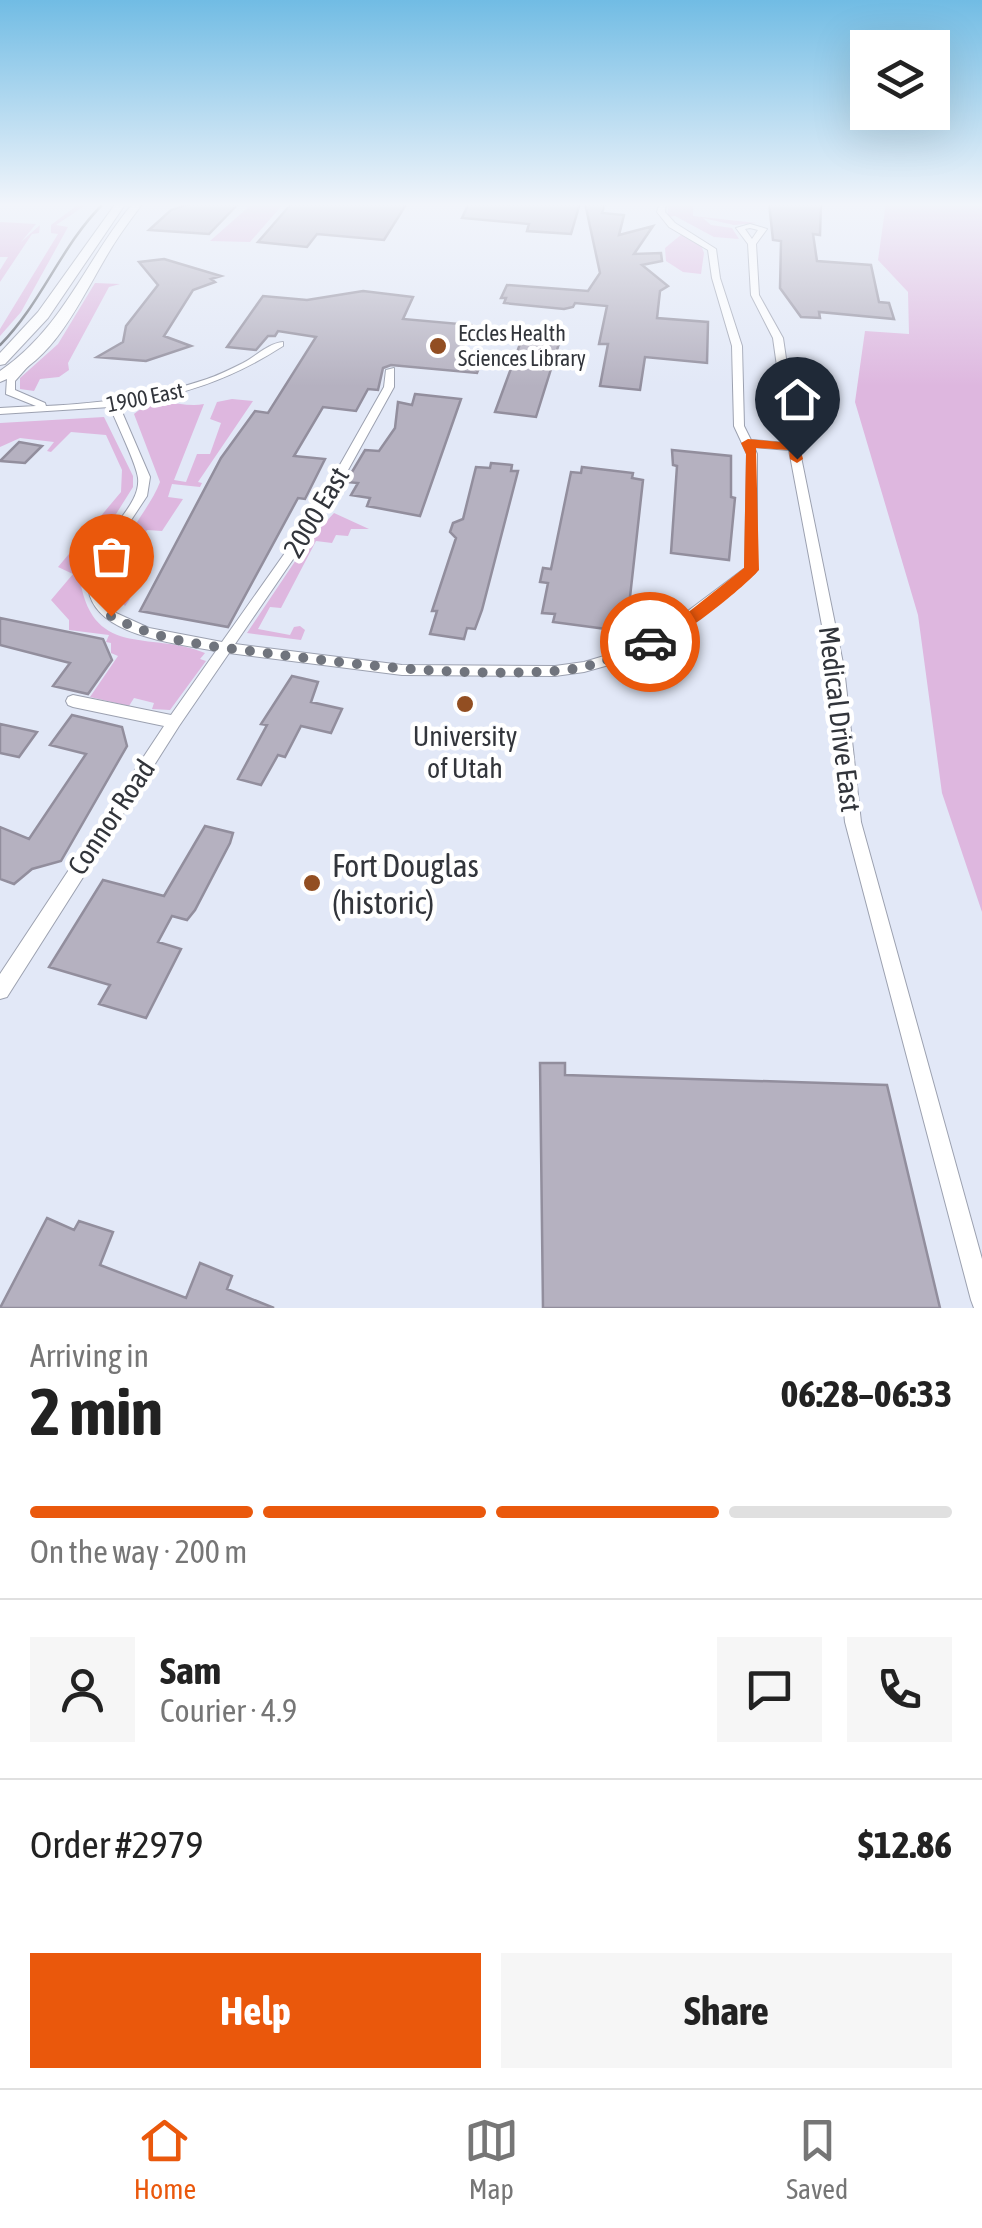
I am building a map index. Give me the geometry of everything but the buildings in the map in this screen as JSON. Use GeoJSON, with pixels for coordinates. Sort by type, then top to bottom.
{"type":"FeatureCollection","features":[{"type":"Feature","properties":{"kind":"main road"},"geometry":{"type":"LineString","coordinates":[[0,361],[43,316],[79,264]]}},
{"type":"Feature","properties":{"kind":"main road"},"geometry":{"type":"LineString","coordinates":[[0,378],[28,361],[55,333],[99,264]]}},
{"type":"Feature","properties":{"kind":"street"},"geometry":{"type":"LineString","coordinates":[[113,404],[144,477],[140,496],[98,560],[93,585],[97,600],[111,616],[146,632],[227,648],[402,670],[555,671],[618,658],[661,638],[752,570],[752,454],[740,426],[737,346],[714,264]]}},
{"type":"Feature","properties":{"kind":"street","name":"Medical Drive East"},"geometry":{"type":"LineString","coordinates":[[753,264],[755,295],[778,338],[794,447],[837,668],[853,822],[982,1300]]}},
{"type":"Feature","properties":{"kind":"street","name":"1900 East"},"geometry":{"type":"LineString","coordinates":[[0,411],[113,404],[200,385],[245,366],[280,344]]}},
{"type":"Feature","properties":{"kind":"street"},"geometry":{"type":"LineString","coordinates":[[28,361],[10,380],[10,392],[51,409]]}},
{"type":"Feature","properties":{"kind":"street","name":"2000 East"},"geometry":{"type":"LineString","coordinates":[[227,648],[316,517],[389,387],[391,370]]}},
{"type":"Feature","properties":{"kind":"street"},"geometry":{"type":"LineString","coordinates":[[748,443],[794,447]]}},
{"type":"Feature","properties":{"kind":"street","name":"Connor Road"},"geometry":{"type":"LineString","coordinates":[[0,990],[174,722],[227,648]]}},
{"type":"Feature","properties":{"kind":"street"},"geometry":{"type":"LineString","coordinates":[[73,701],[174,722]]}},
{"type":"Feature","properties":{"kind":"shaded area"},"geometry":{"type":"Polygon","coordinates":[[[4,264],[12,264],[0,282],[4,264]]]}},
{"type":"Feature","properties":{"kind":"shaded area"},"geometry":{"type":"Polygon","coordinates":[[[40,264],[48,264],[21,312],[0,336],[0,329],[40,264]]]}},
{"type":"Feature","properties":{"kind":"shaded area"},"geometry":{"type":"Polygon","coordinates":[[[671,264],[702,264],[701,274],[683,272],[671,264]]]}},
{"type":"Feature","properties":{"kind":"shaded area"},"geometry":{"type":"Polygon","coordinates":[[[882,264],[982,264],[982,912],[942,793],[918,615],[855,402],[865,331],[909,334],[908,292],[882,264]]]}},
{"type":"Feature","properties":{"kind":"shaded area"},"geometry":{"type":"Polygon","coordinates":[[[95,283],[120,284],[109,287],[68,363],[69,370],[59,377],[40,379],[34,391],[20,389],[20,378],[58,344],[95,283]]]}},
{"type":"Feature","properties":{"kind":"shaded area"},"geometry":{"type":"Polygon","coordinates":[[[253,401],[198,482],[202,483],[200,487],[172,484],[168,497],[183,499],[162,531],[147,530],[136,548],[149,550],[138,567],[145,568],[122,597],[130,599],[125,606],[113,576],[117,560],[160,482],[134,414],[161,402],[204,404],[174,480],[186,482],[197,454],[210,454],[221,423],[210,419],[217,402],[253,401]]]}},
{"type":"Feature","properties":{"kind":"shaded area"},"geometry":{"type":"Polygon","coordinates":[[[104,417],[133,476],[133,487],[79,573],[85,601],[95,619],[109,631],[205,653],[200,659],[206,661],[170,710],[152,709],[154,703],[134,698],[129,706],[90,697],[118,656],[111,653],[111,643],[106,642],[109,635],[69,630],[69,620],[51,600],[73,574],[58,567],[121,492],[122,470],[106,435],[71,432],[51,452],[47,451],[54,442],[20,438],[0,447],[0,423],[104,417]]]}},
{"type":"Feature","properties":{"kind":"shaded area"},"geometry":{"type":"Polygon","coordinates":[[[334,513],[369,529],[351,529],[348,536],[336,535],[332,543],[316,541],[281,608],[270,607],[258,629],[290,635],[294,627],[300,626],[305,630],[301,640],[247,633],[310,539],[334,513]]]}},
{"type":"Feature","properties":{"kind":"tram line"},"geometry":{"type":"LineString","coordinates":[[0,345],[58,264]]}},
{"type":"Feature","properties":{"kind":"way so far"},"geometry":{"type":"LineString","coordinates":[[111,616],[146,632],[227,648],[402,670],[555,671],[618,658],[650,642]]}},
{"type":"Feature","properties":{"kind":"place","name":"Eccles Health Sciences Library"},"geometry":{"type":"Point","coordinates":[438,346]}},
{"type":"Feature","properties":{"kind":"place","name":"University of Utah"},"geometry":{"type":"Point","coordinates":[465,704]}},
{"type":"Feature","properties":{"kind":"place","name":"Fort Douglas (historic)"},"geometry":{"type":"Point","coordinates":[312,883]}},
{"type":"Feature","properties":{"kind":"route"},"geometry":{"type":"LineString","coordinates":[[650,642],[691,618],[752,570],[752,454],[748,443],[794,447],[797,459]]}}]}
